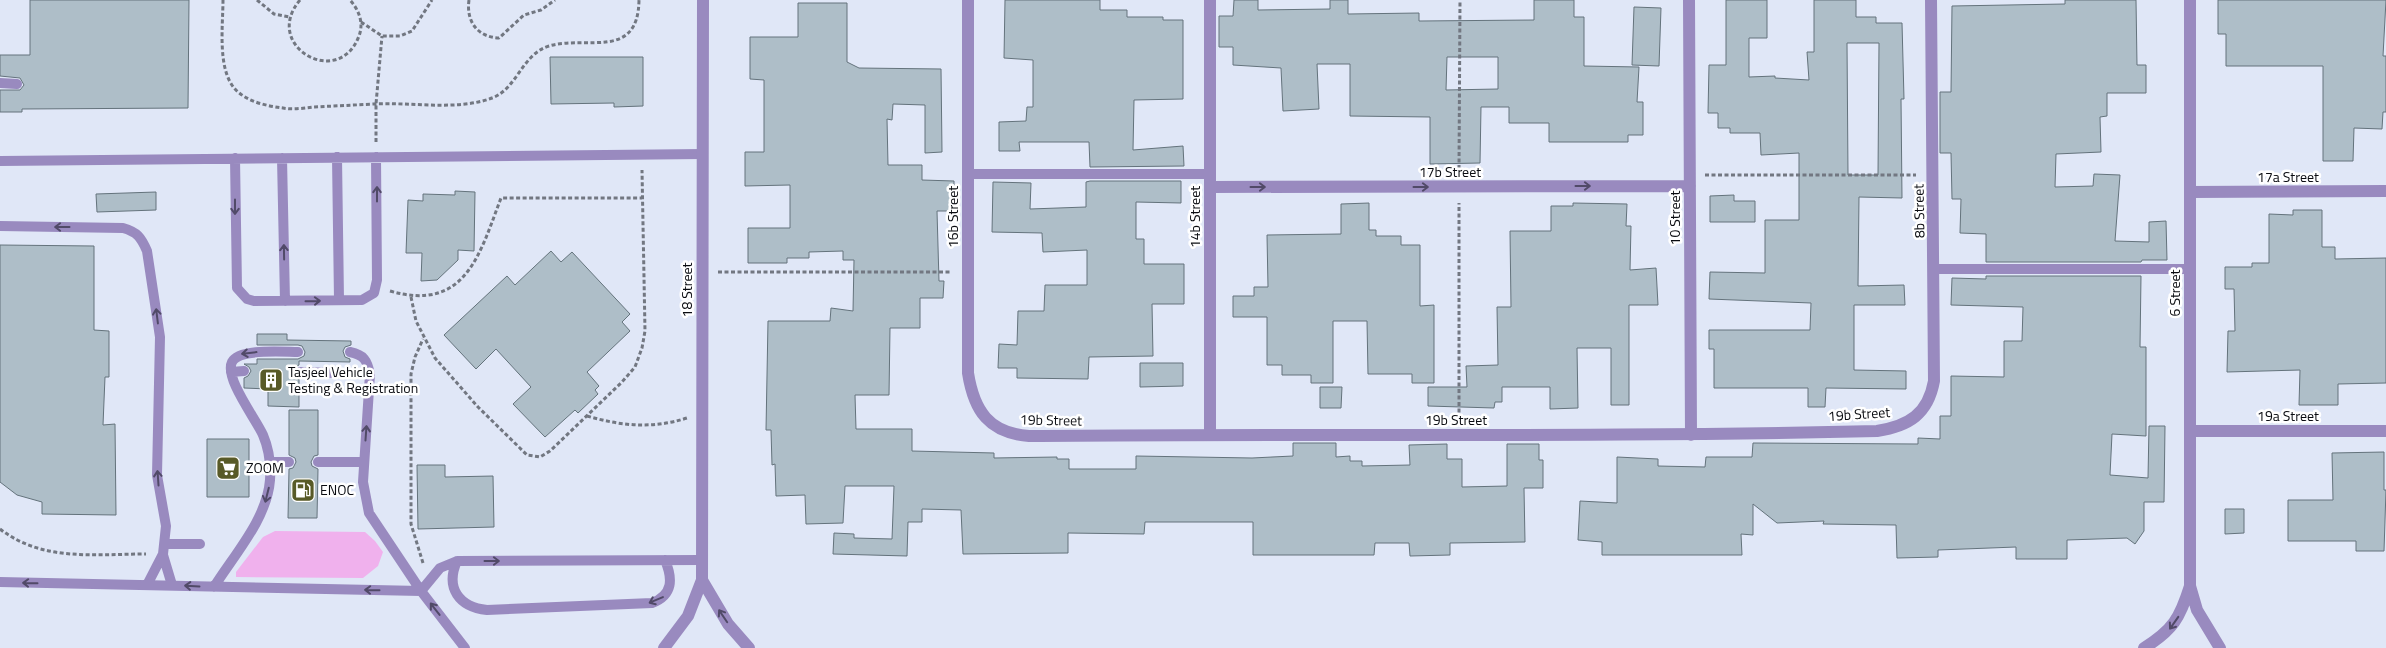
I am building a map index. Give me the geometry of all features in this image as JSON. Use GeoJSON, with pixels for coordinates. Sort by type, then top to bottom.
{"type":"FeatureCollection","features":[{"type":"Feature","properties":{"kind":"street","name":"18 Street"},"geometry":{"type":"LineString","coordinates":[[664,648],[688,616],[702,580],[703,0]]}},
{"type":"Feature","properties":{"kind":"street","name":"16b Street"},"geometry":{"type":"LineString","coordinates":[[968,0],[968,373],[971,394],[981,412],[994,426]]}},
{"type":"Feature","properties":{"kind":"street","name":"14b Street"},"geometry":{"type":"LineString","coordinates":[[1210,0],[1210,434]]}},
{"type":"Feature","properties":{"kind":"street","name":"10 Street"},"geometry":{"type":"LineString","coordinates":[[1689,0],[1691,436]]}},
{"type":"Feature","properties":{"kind":"street","name":"8b Street"},"geometry":{"type":"LineString","coordinates":[[1915,416],[1932,395],[1934,381],[1935,269],[1932,0]]}},
{"type":"Feature","properties":{"kind":"street","name":"6 Street"},"geometry":{"type":"LineString","coordinates":[[2190,0],[2190,586],[2197,610],[2220,648]]}},
{"type":"Feature","properties":{"kind":"street","name":"17b Street"},"geometry":{"type":"LineString","coordinates":[[1210,181],[1459,186],[1690,180]]}},
{"type":"Feature","properties":{"kind":"street","name":"17a Street"},"geometry":{"type":"LineString","coordinates":[[2190,192],[2386,191]]}},
{"type":"Feature","properties":{"kind":"street","name":"19b Street"},"geometry":{"type":"LineString","coordinates":[[994,426],[1008,433],[1029,436],[1210,434],[1691,436],[1877,431],[1905,424],[1915,416]]}},
{"type":"Feature","properties":{"kind":"street","name":"19a Street"},"geometry":{"type":"LineString","coordinates":[[2190,431],[2386,431]]}},
{"type":"Feature","properties":{"kind":"street"},"geometry":{"type":"LineString","coordinates":[[702,580],[728,624],[749,648]]}},
{"type":"Feature","properties":{"kind":"street","name":"6 Street"},"geometry":{"type":"LineString","coordinates":[[2144,648],[2171,629],[2181,612],[2190,586]]}},
{"type":"Feature","properties":{"kind":"lane"},"geometry":{"type":"LineString","coordinates":[[0,84],[17,84]]}},
{"type":"Feature","properties":{"kind":"lane"},"geometry":{"type":"LineString","coordinates":[[0,160],[702,154]]}},
{"type":"Feature","properties":{"kind":"lane"},"geometry":{"type":"LineString","coordinates":[[337,157],[339,300]]}},
{"type":"Feature","properties":{"kind":"lane"},"geometry":{"type":"LineString","coordinates":[[235,158],[237,288],[247,299],[285,301],[368,298],[377,287],[376,157]]}},
{"type":"Feature","properties":{"kind":"lane"},"geometry":{"type":"LineString","coordinates":[[282,158],[285,301]]}},
{"type":"Feature","properties":{"kind":"lane"},"geometry":{"type":"LineString","coordinates":[[968,174],[1210,181]]}},
{"type":"Feature","properties":{"kind":"lane"},"geometry":{"type":"LineString","coordinates":[[0,226],[123,228],[134,231],[142,239],[147,251],[160,338],[157,475],[166,526],[164,549],[172,585]]}},
{"type":"Feature","properties":{"kind":"lane"},"geometry":{"type":"LineString","coordinates":[[1935,269],[2190,269]]}},
{"type":"Feature","properties":{"kind":"lane"},"geometry":{"type":"LineString","coordinates":[[214,587],[261,512],[270,481],[270,462],[262,434],[231,372],[232,362],[240,355],[298,352]]}},
{"type":"Feature","properties":{"kind":"lane"},"geometry":{"type":"LineString","coordinates":[[350,352],[360,354],[367,361],[370,374],[363,482],[369,513],[421,591],[465,648]]}},
{"type":"Feature","properties":{"kind":"lane"},"geometry":{"type":"LineString","coordinates":[[231,372],[244,371]]}},
{"type":"Feature","properties":{"kind":"lane"},"geometry":{"type":"LineString","coordinates":[[299,372],[370,374]]}},
{"type":"Feature","properties":{"kind":"lane"},"geometry":{"type":"LineString","coordinates":[[270,462],[288,462]]}},
{"type":"Feature","properties":{"kind":"lane"},"geometry":{"type":"LineString","coordinates":[[318,462],[364,462]]}},
{"type":"Feature","properties":{"kind":"lane"},"geometry":{"type":"LineString","coordinates":[[164,549],[200,544]]}},
{"type":"Feature","properties":{"kind":"lane"},"geometry":{"type":"LineString","coordinates":[[147,585],[164,549]]}},
{"type":"Feature","properties":{"kind":"lane"},"geometry":{"type":"LineString","coordinates":[[457,561],[452,576],[455,592],[467,603],[487,610],[652,603],[664,596],[671,585],[670,572],[665,560]]}},
{"type":"Feature","properties":{"kind":"lane"},"geometry":{"type":"LineString","coordinates":[[421,591],[430,577],[445,564],[457,561],[702,560]]}},
{"type":"Feature","properties":{"kind":"lane"},"geometry":{"type":"LineString","coordinates":[[0,582],[421,591]]}},
{"type":"Feature","properties":{"kind":"path"},"geometry":{"type":"LineString","coordinates":[[223,0],[222,54],[228,76],[235,89],[256,103],[286,109],[376,104],[474,104],[494,98],[506,89],[538,51],[550,46],[608,43],[622,38],[635,25],[639,0]]}},
{"type":"Feature","properties":{"kind":"path"},"geometry":{"type":"LineString","coordinates":[[257,0],[274,14],[290,17]]}},
{"type":"Feature","properties":{"kind":"path"},"geometry":{"type":"LineString","coordinates":[[300,0],[294,7],[290,17],[289,28],[298,49],[312,58],[328,61],[339,58],[349,52],[356,43],[360,33],[361,22],[358,11],[350,0]]}},
{"type":"Feature","properties":{"kind":"path"},"geometry":{"type":"LineString","coordinates":[[361,22],[382,36],[400,36],[412,31],[432,0]]}},
{"type":"Feature","properties":{"kind":"path"},"geometry":{"type":"LineString","coordinates":[[469,0],[469,16],[473,26],[490,37],[499,38],[524,15],[541,10],[555,0]]}},
{"type":"Feature","properties":{"kind":"path"},"geometry":{"type":"LineString","coordinates":[[1459,435],[1460,0]]}},
{"type":"Feature","properties":{"kind":"path"},"geometry":{"type":"LineString","coordinates":[[376,157],[376,104],[382,36]]}},
{"type":"Feature","properties":{"kind":"path"},"geometry":{"type":"LineString","coordinates":[[411,297],[416,321],[435,358],[478,407],[527,455],[540,457],[550,451],[630,372],[642,348],[645,331],[642,154]]}},
{"type":"Feature","properties":{"kind":"path"},"geometry":{"type":"LineString","coordinates":[[1690,180],[1934,175]]}},
{"type":"Feature","properties":{"kind":"path"},"geometry":{"type":"LineString","coordinates":[[377,287],[411,297],[432,295],[452,286],[469,272],[478,258],[501,198],[642,198]]}},
{"type":"Feature","properties":{"kind":"path"},"geometry":{"type":"LineString","coordinates":[[702,272],[967,272]]}},
{"type":"Feature","properties":{"kind":"path"},"geometry":{"type":"LineString","coordinates":[[424,338],[415,356],[412,374],[411,524],[417,548],[430,577]]}},
{"type":"Feature","properties":{"kind":"path"},"geometry":{"type":"LineString","coordinates":[[587,416],[615,424],[644,426],[673,423],[702,414]]}},
{"type":"Feature","properties":{"kind":"path"},"geometry":{"type":"LineString","coordinates":[[0,529],[30,547],[52,553],[164,549]]}},
{"type":"Feature","properties":{"kind":"shaded area"},"geometry":{"type":"Polygon","coordinates":[[[275,531],[365,532],[383,552],[378,566],[363,578],[236,577],[236,572],[263,537],[275,531]]]}},
{"type":"Feature","properties":{"kind":"building"},"geometry":{"type":"Polygon","coordinates":[[[30,0],[189,0],[188,108],[22,109],[22,112],[0,112],[0,90],[20,90],[24,85],[20,78],[0,76],[0,55],[30,55],[30,0]]]}},
{"type":"Feature","properties":{"kind":"building"},"geometry":{"type":"Polygon","coordinates":[[[1005,0],[1100,0],[1100,10],[1127,10],[1127,17],[1163,17],[1163,20],[1183,20],[1183,99],[1134,100],[1133,150],[1183,146],[1184,166],[1090,167],[1089,142],[1019,142],[1020,151],[999,151],[999,122],[1026,121],[1027,107],[1033,107],[1033,60],[1004,58],[1005,0]]]}},
{"type":"Feature","properties":{"kind":"building"},"geometry":{"type":"Polygon","coordinates":[[[1234,0],[1258,0],[1258,10],[1330,9],[1330,0],[1348,0],[1348,14],[1419,13],[1419,21],[1534,20],[1534,0],[1574,0],[1574,17],[1584,17],[1584,66],[1639,67],[1637,102],[1643,102],[1643,135],[1628,135],[1628,142],[1549,142],[1549,123],[1509,123],[1509,107],[1481,107],[1480,163],[1430,164],[1430,117],[1350,116],[1350,64],[1317,64],[1319,109],[1283,111],[1281,68],[1233,65],[1233,47],[1219,47],[1219,16],[1233,16],[1234,0]],[[1447,57],[1446,90],[1498,89],[1498,57],[1447,57]]]}},
{"type":"Feature","properties":{"kind":"building"},"geometry":{"type":"Polygon","coordinates":[[[1726,0],[1767,0],[1767,38],[1749,38],[1749,77],[1775,76],[1775,78],[1809,80],[1807,52],[1814,52],[1814,0],[1856,0],[1856,17],[1876,17],[1876,23],[1902,23],[1904,99],[1901,99],[1902,198],[1859,197],[1858,286],[1904,285],[1905,305],[1854,305],[1854,370],[1906,371],[1906,389],[1826,388],[1825,407],[1808,407],[1808,388],[1714,388],[1714,349],[1709,349],[1709,330],[1810,330],[1811,303],[1709,299],[1710,272],[1765,273],[1765,220],[1799,220],[1799,153],[1761,155],[1760,133],[1730,133],[1730,128],[1718,128],[1718,113],[1708,113],[1709,65],[1726,65],[1726,0]],[[1847,43],[1848,175],[1878,175],[1879,43],[1847,43]]]}},
{"type":"Feature","properties":{"kind":"building"},"geometry":{"type":"Polygon","coordinates":[[[2065,0],[2136,0],[2137,65],[2146,65],[2146,93],[2107,93],[2107,116],[2100,117],[2101,152],[2056,154],[2055,187],[2093,186],[2094,174],[2120,175],[2115,241],[2149,242],[2149,222],[2166,221],[2167,260],[2142,260],[2141,262],[1986,262],[1986,234],[1960,233],[1961,199],[1952,199],[1951,153],[1940,153],[1940,92],[1951,92],[1952,6],[2065,4],[2065,0]]]}},
{"type":"Feature","properties":{"kind":"building"},"geometry":{"type":"Polygon","coordinates":[[[2218,0],[2386,0],[2383,56],[2386,56],[2386,112],[2383,112],[2382,129],[2354,128],[2353,161],[2323,161],[2323,66],[2226,66],[2226,34],[2218,34],[2218,0]]]}},
{"type":"Feature","properties":{"kind":"building"},"geometry":{"type":"Polygon","coordinates":[[[798,3],[847,3],[847,62],[859,68],[941,69],[942,152],[925,153],[925,105],[893,104],[892,120],[887,119],[888,165],[922,165],[922,180],[954,181],[954,211],[937,211],[939,281],[944,281],[943,298],[920,298],[920,328],[890,328],[889,395],[855,395],[856,429],[912,429],[912,451],[994,453],[994,458],[1057,457],[1057,459],[1069,459],[1069,469],[1136,469],[1136,456],[1252,458],[1293,456],[1293,443],[1336,443],[1336,457],[1350,456],[1350,461],[1362,461],[1362,466],[1410,465],[1409,445],[1447,444],[1447,459],[1462,459],[1462,487],[1507,486],[1507,444],[1539,444],[1539,460],[1543,460],[1543,488],[1524,488],[1525,542],[1450,543],[1450,555],[1410,556],[1409,543],[1375,543],[1374,555],[1253,555],[1253,522],[1145,522],[1144,534],[1068,533],[1068,553],[963,554],[961,510],[922,509],[922,522],[908,522],[907,556],[833,554],[834,533],[854,534],[854,538],[892,539],[894,486],[845,486],[843,523],[806,524],[805,495],[776,496],[775,464],[772,465],[771,430],[766,430],[768,321],[830,321],[831,308],[853,311],[854,260],[843,260],[843,251],[809,252],[809,258],[787,258],[787,263],[748,263],[748,228],[790,228],[790,185],[745,186],[745,152],[764,152],[764,80],[750,79],[750,37],[798,37],[798,3]]]}},
{"type":"Feature","properties":{"kind":"building"},"geometry":{"type":"Polygon","coordinates":[[[1634,7],[1661,8],[1659,66],[1632,65],[1634,7]]]}},
{"type":"Feature","properties":{"kind":"building"},"geometry":{"type":"Polygon","coordinates":[[[550,57],[643,57],[643,106],[614,107],[614,103],[551,104],[550,57]]]}},
{"type":"Feature","properties":{"kind":"building"},"geometry":{"type":"Polygon","coordinates":[[[1181,181],[1181,203],[1136,202],[1136,239],[1144,239],[1144,264],[1184,264],[1184,304],[1152,304],[1153,356],[1089,357],[1088,379],[1017,378],[1017,368],[998,368],[999,344],[1017,345],[1018,311],[1044,311],[1045,285],[1087,285],[1087,250],[1043,252],[1042,233],[992,232],[993,182],[1031,183],[1030,209],[1086,207],[1086,182],[1181,181]]]}},
{"type":"Feature","properties":{"kind":"building"},"geometry":{"type":"Polygon","coordinates":[[[455,191],[475,192],[474,251],[458,250],[458,260],[437,280],[421,281],[422,253],[406,253],[408,200],[423,201],[423,194],[455,195],[455,191]]]}},
{"type":"Feature","properties":{"kind":"building"},"geometry":{"type":"Polygon","coordinates":[[[156,192],[156,210],[97,212],[96,194],[156,192]]]}},
{"type":"Feature","properties":{"kind":"building"},"geometry":{"type":"Polygon","coordinates":[[[1734,195],[1734,201],[1755,201],[1755,222],[1710,222],[1710,196],[1734,195]]]}},
{"type":"Feature","properties":{"kind":"building"},"geometry":{"type":"Polygon","coordinates":[[[1369,203],[1369,230],[1376,230],[1376,236],[1401,236],[1401,245],[1420,245],[1420,306],[1434,305],[1434,383],[1412,383],[1412,374],[1368,374],[1367,321],[1333,321],[1333,383],[1311,383],[1311,375],[1282,375],[1282,365],[1267,365],[1267,317],[1233,317],[1233,296],[1254,296],[1254,287],[1268,287],[1267,235],[1341,234],[1341,204],[1369,203]]]}},
{"type":"Feature","properties":{"kind":"building"},"geometry":{"type":"Polygon","coordinates":[[[1573,203],[1627,204],[1626,226],[1631,226],[1630,270],[1656,268],[1658,305],[1629,305],[1629,405],[1611,405],[1611,348],[1577,348],[1578,408],[1550,409],[1550,387],[1502,387],[1502,402],[1495,402],[1494,408],[1428,406],[1428,387],[1467,387],[1466,366],[1498,365],[1497,307],[1511,307],[1510,231],[1551,231],[1551,206],[1573,206],[1573,203]]]}},
{"type":"Feature","properties":{"kind":"building"},"geometry":{"type":"Polygon","coordinates":[[[2293,210],[2322,210],[2322,247],[2335,247],[2335,259],[2386,258],[2386,383],[2338,384],[2338,405],[2299,405],[2300,370],[2227,372],[2228,331],[2235,331],[2234,289],[2225,289],[2225,267],[2252,267],[2252,263],[2269,263],[2269,214],[2293,215],[2293,210]]]}},
{"type":"Feature","properties":{"kind":"building"},"geometry":{"type":"Polygon","coordinates":[[[0,245],[94,246],[94,330],[109,331],[109,377],[105,377],[103,425],[115,424],[116,515],[42,514],[42,502],[17,495],[0,482],[0,245]]]}},
{"type":"Feature","properties":{"kind":"building"},"geometry":{"type":"Polygon","coordinates":[[[551,251],[561,262],[572,252],[630,314],[622,322],[630,331],[587,372],[599,386],[595,390],[598,394],[578,413],[575,410],[545,437],[513,404],[531,387],[496,349],[476,369],[444,335],[507,276],[515,285],[551,251]]]}},
{"type":"Feature","properties":{"kind":"building"},"geometry":{"type":"Polygon","coordinates":[[[1986,276],[2141,276],[2140,347],[2146,347],[2146,436],[2112,434],[2110,475],[2148,478],[2149,426],[2165,426],[2164,502],[2144,502],[2144,531],[2135,544],[2127,538],[2067,540],[2067,559],[2016,559],[2016,547],[1938,550],[1938,557],[1897,558],[1896,525],[1823,524],[1824,521],[1777,523],[1753,504],[1753,535],[1741,534],[1742,555],[1602,555],[1602,542],[1578,540],[1580,501],[1617,503],[1617,457],[1658,459],[1658,466],[1705,467],[1706,457],[1752,457],[1753,443],[1918,444],[1918,438],[1940,439],[1940,416],[1951,416],[1951,376],[2004,377],[2004,341],[2022,341],[2023,307],[1951,305],[1952,278],[1986,279],[1986,276]]]}},
{"type":"Feature","properties":{"kind":"building"},"geometry":{"type":"Polygon","coordinates":[[[257,334],[287,334],[287,340],[351,341],[351,345],[345,347],[343,351],[345,357],[350,359],[350,362],[299,361],[299,365],[293,368],[292,372],[295,378],[299,379],[299,407],[268,406],[268,389],[244,388],[244,378],[251,371],[244,364],[257,364],[257,359],[298,359],[304,356],[305,352],[302,346],[298,345],[257,345],[257,334]]]}},
{"type":"Feature","properties":{"kind":"building"},"geometry":{"type":"Polygon","coordinates":[[[1140,363],[1183,363],[1183,386],[1140,387],[1140,363]]]}},
{"type":"Feature","properties":{"kind":"building"},"geometry":{"type":"Polygon","coordinates":[[[1320,387],[1342,387],[1341,408],[1320,408],[1320,387]]]}},
{"type":"Feature","properties":{"kind":"building","name":"ENOC"},"geometry":{"type":"Polygon","coordinates":[[[289,410],[318,410],[318,455],[314,456],[311,462],[312,466],[318,469],[317,518],[288,518],[289,469],[293,468],[296,462],[295,458],[289,455],[289,410]]]}},
{"type":"Feature","properties":{"kind":"building","name":"ZOOM"},"geometry":{"type":"Polygon","coordinates":[[[207,439],[249,439],[249,497],[207,497],[207,439]]]}},
{"type":"Feature","properties":{"kind":"building"},"geometry":{"type":"Polygon","coordinates":[[[2384,452],[2384,490],[2386,490],[2384,551],[2356,551],[2356,541],[2288,541],[2288,500],[2333,500],[2332,453],[2384,452]]]}},
{"type":"Feature","properties":{"kind":"building"},"geometry":{"type":"Polygon","coordinates":[[[417,465],[445,465],[445,477],[493,476],[494,527],[418,529],[417,465]]]}},
{"type":"Feature","properties":{"kind":"building"},"geometry":{"type":"Polygon","coordinates":[[[2225,509],[2244,509],[2244,533],[2225,534],[2225,509]]]}},
{"type":"Feature","properties":{"kind":"place","name":"Tasjeel Vehicle Testing & Registration"},"geometry":{"type":"Point","coordinates":[271,380]}},
{"type":"Feature","properties":{"kind":"place","name":"ZOOM"},"geometry":{"type":"Point","coordinates":[228,468]}},
{"type":"Feature","properties":{"kind":"place","name":"ENOC"},"geometry":{"type":"Point","coordinates":[303,490]}}]}
